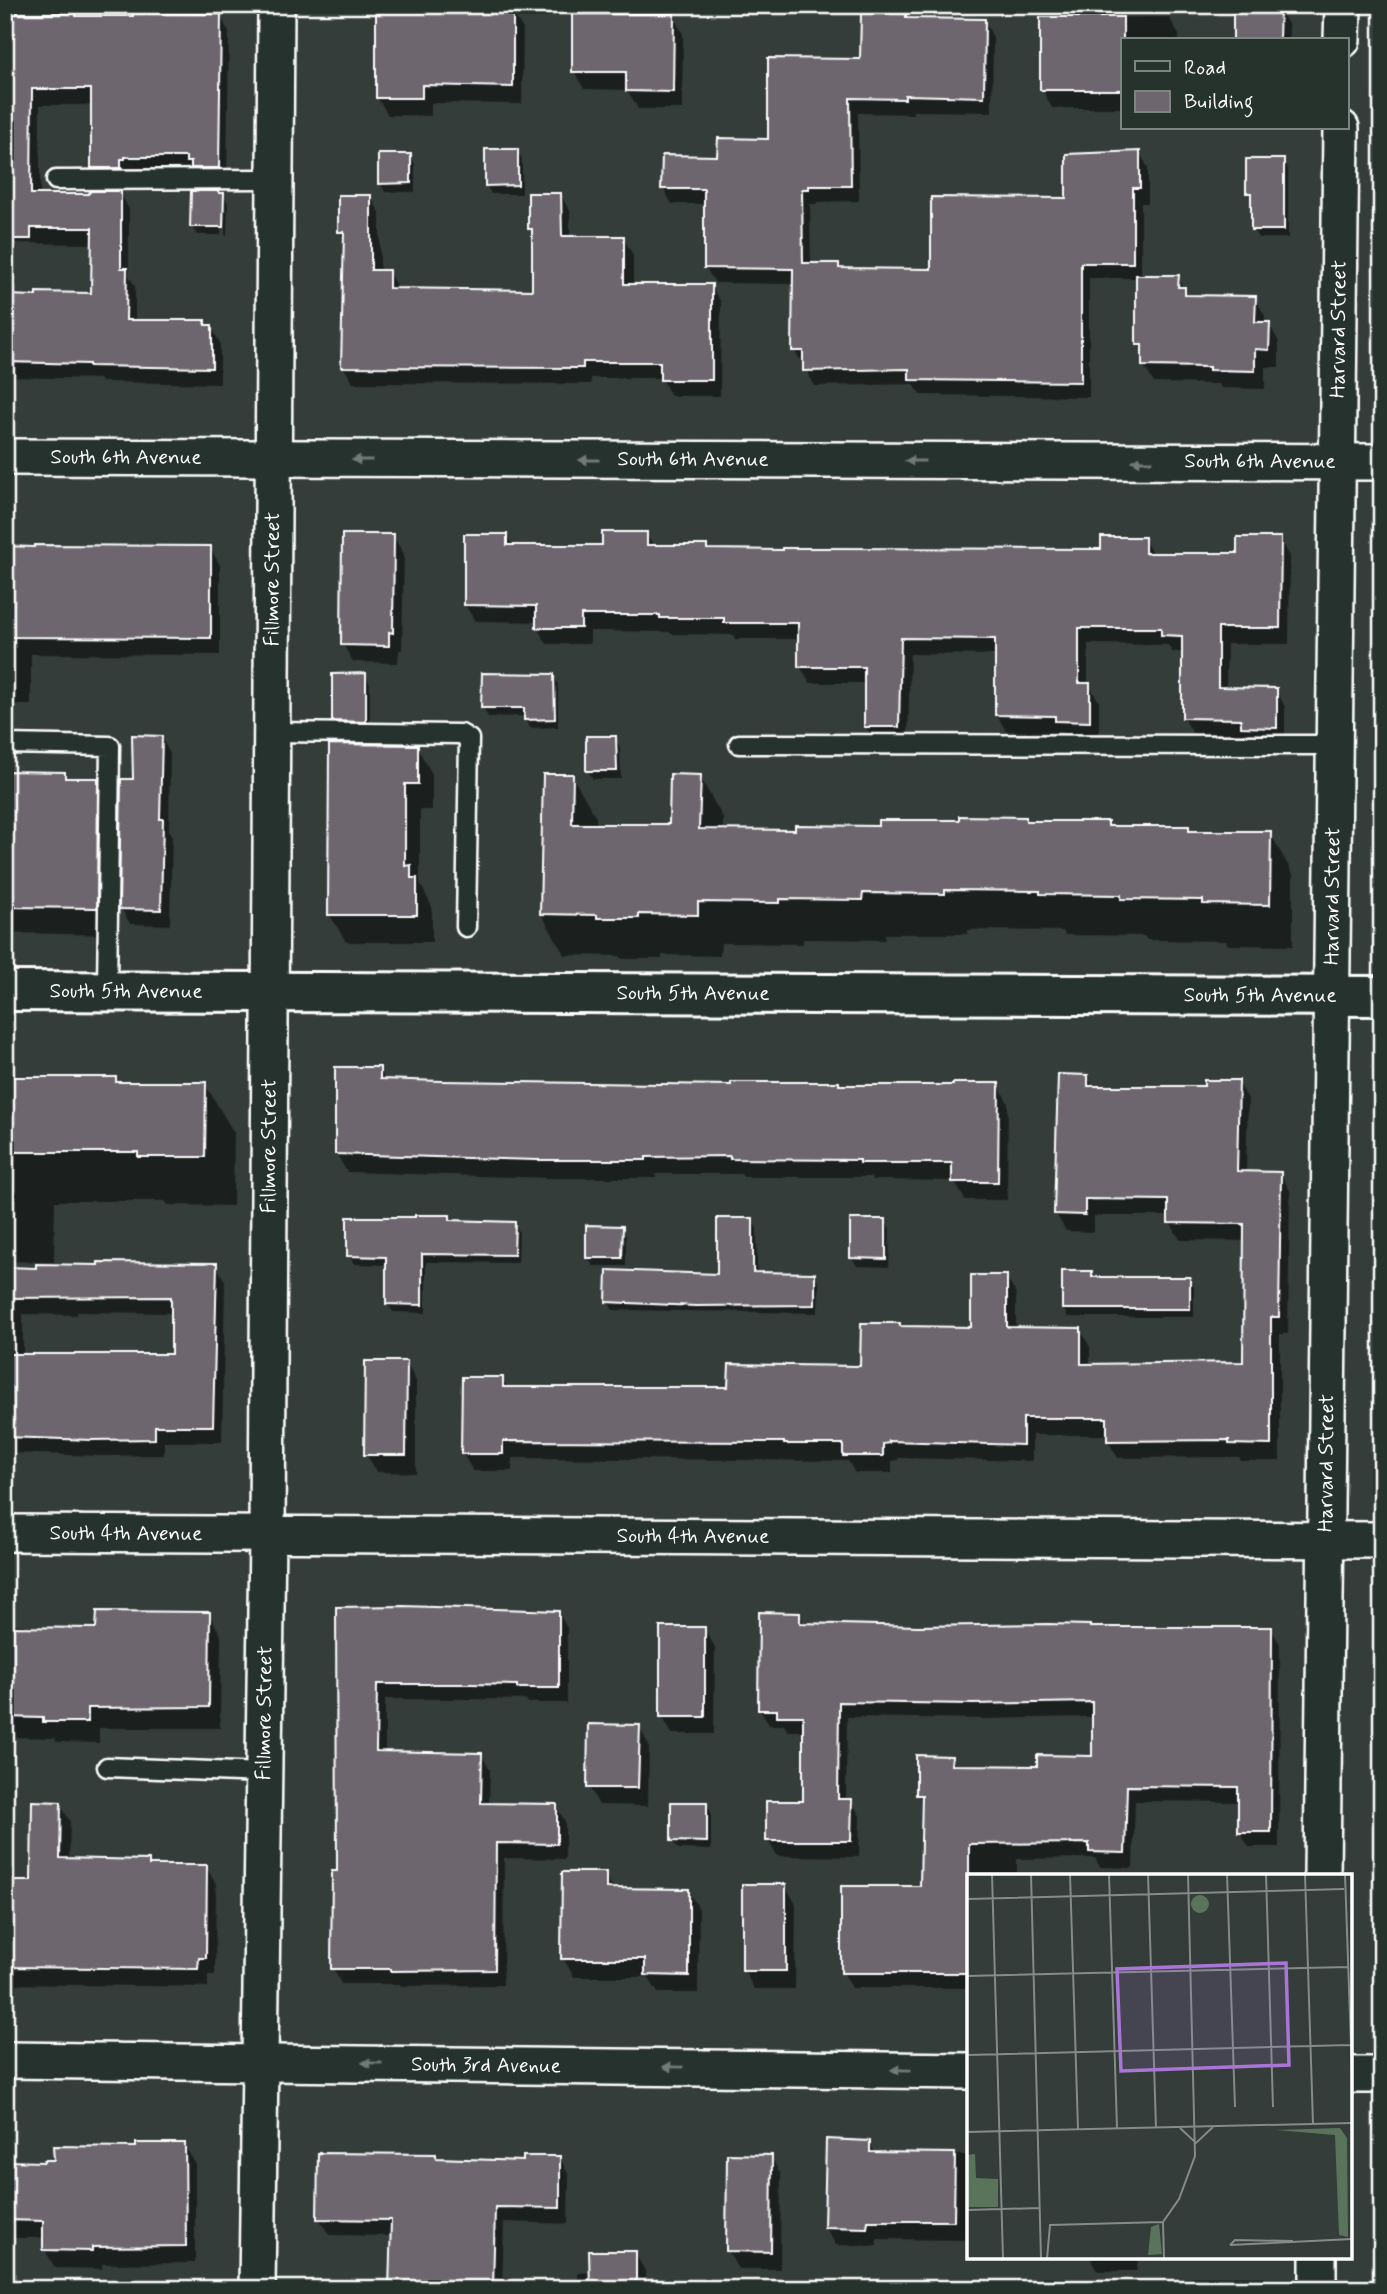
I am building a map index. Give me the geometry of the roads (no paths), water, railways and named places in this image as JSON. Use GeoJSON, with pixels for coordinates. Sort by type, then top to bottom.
{"type":"FeatureCollection","features":[{"type":"Feature","properties":{"kind":"street","name":"Fillmore Street"},"geometry":{"type":"LineString","coordinates":[[257,2289],[267,1535],[276,5]]}},
{"type":"Feature","properties":{"kind":"street"},"geometry":{"type":"LineString","coordinates":[[1342,38],[1343,5]]}},
{"type":"Feature","properties":{"kind":"street","name":"Harvard Street"},"geometry":{"type":"LineString","coordinates":[[1322,1874],[1341,130]]}},
{"type":"Feature","properties":{"kind":"street","name":"South 6th Avenue"},"geometry":{"type":"LineString","coordinates":[[5,457],[1382,462]]}},
{"type":"Feature","properties":{"kind":"street","name":"South 5th Avenue"},"geometry":{"type":"LineString","coordinates":[[5,990],[1382,996]]}},
{"type":"Feature","properties":{"kind":"street","name":"South 4th Avenue"},"geometry":{"type":"LineString","coordinates":[[5,1534],[1382,1540]]}},
{"type":"Feature","properties":{"kind":"street","name":"South 3rd Avenue"},"geometry":{"type":"LineString","coordinates":[[5,2060],[967,2071]]}},
{"type":"Feature","properties":{"kind":"street"},"geometry":{"type":"LineString","coordinates":[[1352,2075],[1382,2075]]}},
{"type":"Feature","properties":{"kind":"street"},"geometry":{"type":"LineString","coordinates":[[1318,2259],[1318,2289]]}},
{"type":"Feature","properties":{"kind":"lane"},"geometry":{"type":"LineString","coordinates":[[56,180],[275,179]]}},
{"type":"Feature","properties":{"kind":"lane"},"geometry":{"type":"LineString","coordinates":[[271,732],[461,734],[469,738],[466,927]]}},
{"type":"Feature","properties":{"kind":"lane"},"geometry":{"type":"LineString","coordinates":[[5,744],[110,747],[107,991]]}},
{"type":"Feature","properties":{"kind":"lane"},"geometry":{"type":"LineString","coordinates":[[738,744],[1334,745]]}},
{"type":"Feature","properties":{"kind":"lane"},"geometry":{"type":"LineString","coordinates":[[107,1768],[264,1773]]}}]}
